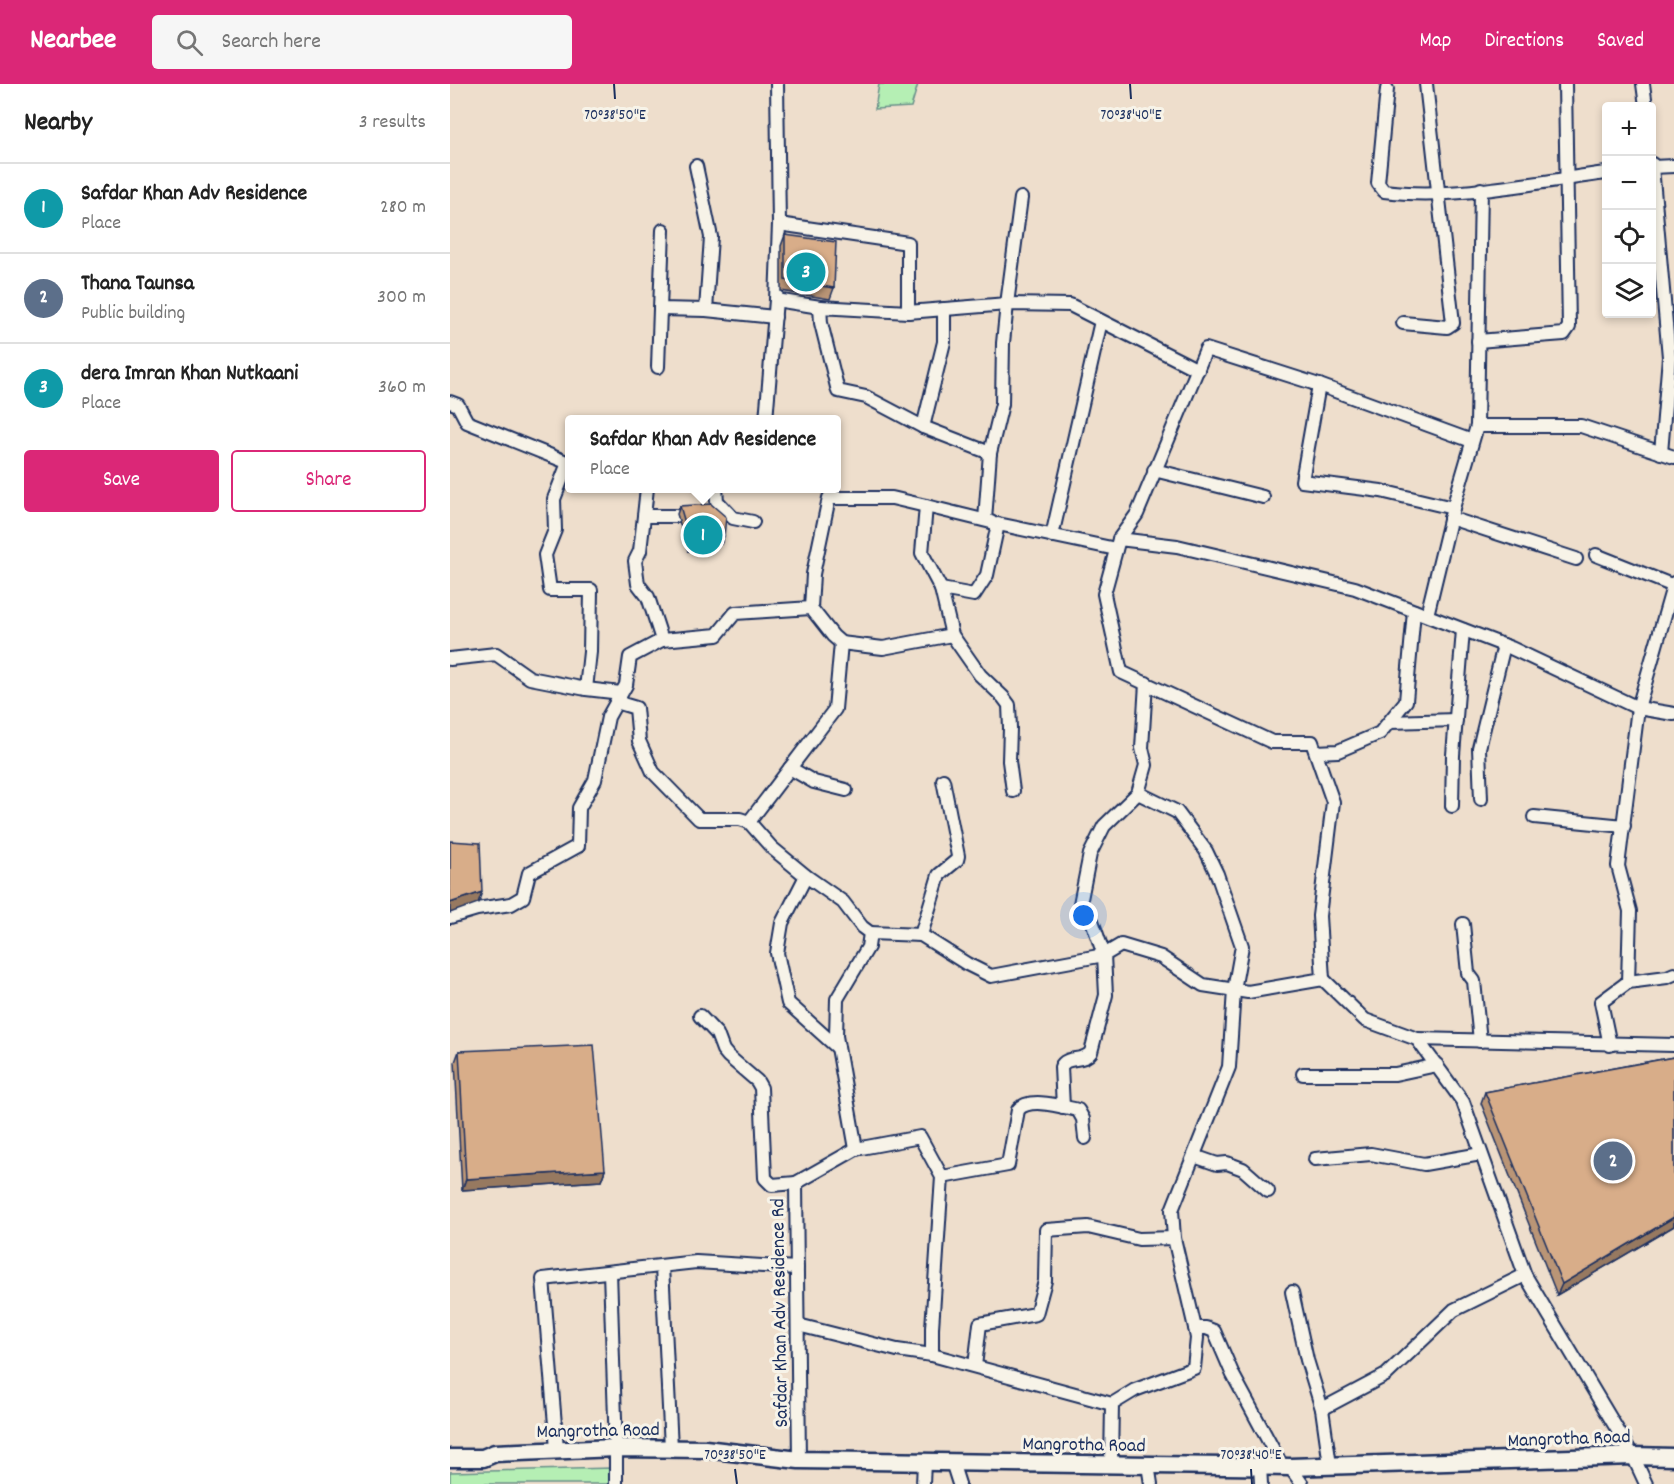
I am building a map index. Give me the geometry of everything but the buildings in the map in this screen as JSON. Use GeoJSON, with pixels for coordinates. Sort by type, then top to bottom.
{"type":"FeatureCollection","features":[{"type":"Feature","properties":{"kind":"main road","name":"Mangrotha Road"},"geometry":{"type":"LineString","coordinates":[[450,1458],[483,1458],[495,1453],[557,1449],[616,1448],[705,1449],[799,1460],[1260,1466],[1633,1456],[1674,1457]]}},
{"type":"Feature","properties":{"kind":"main road","name":"Mangrotha Road"},"geometry":{"type":"LineString","coordinates":[[450,1449],[483,1449],[495,1453]]}},
{"type":"Feature","properties":{"kind":"street"},"geometry":{"type":"LineString","coordinates":[[766,415],[775,317],[779,225],[777,84]]}},
{"type":"Feature","properties":{"kind":"street"},"geometry":{"type":"LineString","coordinates":[[1403,323],[1447,327],[1453,323],[1426,84]]}},
{"type":"Feature","properties":{"kind":"street"},"geometry":{"type":"LineString","coordinates":[[1478,341],[1564,334],[1569,327],[1565,84]]}},
{"type":"Feature","properties":{"kind":"street"},"geometry":{"type":"LineString","coordinates":[[1643,84],[1645,102]]}},
{"type":"Feature","properties":{"kind":"street"},"geometry":{"type":"LineString","coordinates":[[1387,89],[1378,183],[1384,191],[1409,194],[1481,189],[1602,174]]}},
{"type":"Feature","properties":{"kind":"street"},"geometry":{"type":"LineString","coordinates":[[696,166],[711,237],[706,310]]}},
{"type":"Feature","properties":{"kind":"street"},"geometry":{"type":"LineString","coordinates":[[1656,166],[1674,166]]}},
{"type":"Feature","properties":{"kind":"street"},"geometry":{"type":"LineString","coordinates":[[1426,615],[1451,513],[1477,426],[1481,189]]}},
{"type":"Feature","properties":{"kind":"street"},"geometry":{"type":"LineString","coordinates":[[985,520],[990,453],[1002,404],[1003,343],[1021,198]]}},
{"type":"Feature","properties":{"kind":"street"},"geometry":{"type":"LineString","coordinates":[[1656,210],[1669,357],[1661,453]]}},
{"type":"Feature","properties":{"kind":"street"},"geometry":{"type":"LineString","coordinates":[[779,225],[908,243],[908,312]]}},
{"type":"Feature","properties":{"kind":"street"},"geometry":{"type":"LineString","coordinates":[[658,367],[663,231]]}},
{"type":"Feature","properties":{"kind":"street"},"geometry":{"type":"LineString","coordinates":[[776,300],[820,307],[908,312],[1007,304],[1070,305],[1198,370]]}},
{"type":"Feature","properties":{"kind":"street"},"geometry":{"type":"LineString","coordinates":[[820,307],[821,324],[838,391],[867,397],[923,427],[990,453]]}},
{"type":"Feature","properties":{"kind":"street"},"geometry":{"type":"LineString","coordinates":[[660,309],[706,310],[775,317]]}},
{"type":"Feature","properties":{"kind":"street"},"geometry":{"type":"LineString","coordinates":[[923,427],[944,342],[944,309]]}},
{"type":"Feature","properties":{"kind":"street"},"geometry":{"type":"LineString","coordinates":[[1052,536],[1101,321]]}},
{"type":"Feature","properties":{"kind":"street"},"geometry":{"type":"LineString","coordinates":[[1472,441],[1319,386],[1206,349],[1137,514],[1118,544],[1104,594],[1121,672],[1272,742],[1312,742],[1333,802],[1319,916],[1323,979],[1365,1020],[1417,1039],[1674,1045]]}},
{"type":"Feature","properties":{"kind":"street"},"geometry":{"type":"LineString","coordinates":[[1319,386],[1302,481],[1381,490],[1576,559]]}},
{"type":"Feature","properties":{"kind":"street"},"geometry":{"type":"LineString","coordinates":[[450,402],[458,405],[467,422],[565,462]]}},
{"type":"Feature","properties":{"kind":"street"},"geometry":{"type":"LineString","coordinates":[[1477,426],[1581,426],[1674,457]]}},
{"type":"Feature","properties":{"kind":"street"},"geometry":{"type":"LineString","coordinates":[[1154,470],[1263,497]]}},
{"type":"Feature","properties":{"kind":"street"},"geometry":{"type":"LineString","coordinates":[[565,471],[554,500],[555,530],[545,555],[550,590],[591,590],[590,652],[586,689]]}},
{"type":"Feature","properties":{"kind":"street"},"geometry":{"type":"LineString","coordinates":[[647,493],[640,551],[635,561],[636,573],[638,584],[648,597],[662,640]]}},
{"type":"Feature","properties":{"kind":"street"},"geometry":{"type":"LineString","coordinates":[[716,493],[717,501],[733,518],[753,522]]}},
{"type":"Feature","properties":{"kind":"street"},"geometry":{"type":"LineString","coordinates":[[952,635],[883,648],[841,643],[811,608],[813,574],[826,493],[892,498],[1052,536],[1118,544],[1178,546],[1354,588],[1504,645],[1638,708],[1674,714]]}},
{"type":"Feature","properties":{"kind":"street"},"geometry":{"type":"LineString","coordinates":[[926,506],[922,553],[941,589],[952,635],[980,675],[1009,705],[1009,761],[1013,791]]}},
{"type":"Feature","properties":{"kind":"street"},"geometry":{"type":"LineString","coordinates":[[644,516],[676,516]]}},
{"type":"Feature","properties":{"kind":"street"},"geometry":{"type":"LineString","coordinates":[[941,589],[975,596],[987,575],[998,524]]}},
{"type":"Feature","properties":{"kind":"street"},"geometry":{"type":"LineString","coordinates":[[1596,555],[1674,585],[1638,708],[1618,866],[1630,911],[1628,982]]}},
{"type":"Feature","properties":{"kind":"street"},"geometry":{"type":"LineString","coordinates":[[450,917],[477,909],[511,904],[523,897],[529,873],[578,846],[579,808],[595,780],[608,717],[626,685],[630,657],[662,640],[717,635],[735,613],[811,608]]}},
{"type":"Feature","properties":{"kind":"street"},"geometry":{"type":"LineString","coordinates":[[1316,752],[1338,751],[1380,733],[1406,701],[1414,610]]}},
{"type":"Feature","properties":{"kind":"street"},"geometry":{"type":"LineString","coordinates":[[1452,806],[1463,630]]}},
{"type":"Feature","properties":{"kind":"street"},"geometry":{"type":"LineString","coordinates":[[749,822],[835,709],[841,643]]}},
{"type":"Feature","properties":{"kind":"street"},"geometry":{"type":"LineString","coordinates":[[1481,799],[1479,747],[1504,645]]}},
{"type":"Feature","properties":{"kind":"street"},"geometry":{"type":"LineString","coordinates":[[450,659],[496,654],[530,678],[619,698],[636,708],[639,741],[654,772],[699,819],[740,819],[749,822],[772,848],[843,902],[862,927],[870,933],[921,935],[991,976],[1104,955],[1121,945],[1161,957],[1203,985],[1248,992],[1323,979]]}},
{"type":"Feature","properties":{"kind":"street"},"geometry":{"type":"LineString","coordinates":[[1063,1107],[1061,1067],[1063,1063],[1084,1058],[1091,1052],[1106,995],[1104,955],[1090,915],[1080,904],[1090,854],[1104,826],[1138,793],[1146,765],[1142,748],[1146,683]]}},
{"type":"Feature","properties":{"kind":"street"},"geometry":{"type":"LineString","coordinates":[[1390,722],[1456,720]]}},
{"type":"Feature","properties":{"kind":"street"},"geometry":{"type":"LineString","coordinates":[[790,768],[814,782],[846,790]]}},
{"type":"Feature","properties":{"kind":"street"},"geometry":{"type":"LineString","coordinates":[[921,935],[939,875],[957,860],[958,856],[943,780]]}},
{"type":"Feature","properties":{"kind":"street"},"geometry":{"type":"LineString","coordinates":[[798,1325],[897,1350],[932,1354],[1112,1404],[1135,1390],[1194,1368],[1197,1338],[1174,1238],[1172,1210],[1229,1067],[1234,990],[1242,946],[1217,874],[1206,851],[1177,812],[1138,793]]}},
{"type":"Feature","properties":{"kind":"street"},"geometry":{"type":"LineString","coordinates":[[1534,817],[1624,826]]}},
{"type":"Feature","properties":{"kind":"street"},"geometry":{"type":"LineString","coordinates":[[806,876],[782,923],[777,953],[788,1003],[838,1048]]}},
{"type":"Feature","properties":{"kind":"street"},"geometry":{"type":"LineString","coordinates":[[1463,924],[1468,973],[1474,981],[1480,1041]]}},
{"type":"Feature","properties":{"kind":"street"},"geometry":{"type":"LineString","coordinates":[[856,1149],[836,1036],[837,999],[868,947],[870,933]]}},
{"type":"Feature","properties":{"kind":"street"},"geometry":{"type":"LineString","coordinates":[[1610,1045],[1601,1002],[1628,982],[1668,977],[1674,974]]}},
{"type":"Feature","properties":{"kind":"street"},"geometry":{"type":"LineString","coordinates":[[700,1016],[717,1034],[723,1050],[757,1081],[761,1088],[765,1178],[772,1185],[796,1183]]}},
{"type":"Feature","properties":{"kind":"street"},"geometry":{"type":"LineString","coordinates":[[1417,1039],[1463,1102],[1525,1275],[1633,1456],[1646,1484]]}},
{"type":"Feature","properties":{"kind":"street"},"geometry":{"type":"LineString","coordinates":[[1303,1074],[1395,1074],[1437,1065]]}},
{"type":"Feature","properties":{"kind":"street"},"geometry":{"type":"LineString","coordinates":[[932,1354],[942,1177],[1008,1165],[1018,1110],[1021,1106],[1046,1103],[1078,1110],[1083,1119],[1084,1138]]}},
{"type":"Feature","properties":{"kind":"street","name":"Safdar Khan Adv Residence Rd"},"geometry":{"type":"LineString","coordinates":[[799,1460],[796,1183],[856,1149],[920,1137],[942,1177]]}},
{"type":"Feature","properties":{"kind":"street"},"geometry":{"type":"LineString","coordinates":[[1315,1160],[1371,1154],[1424,1164],[1482,1154]]}},
{"type":"Feature","properties":{"kind":"street"},"geometry":{"type":"LineString","coordinates":[[1194,1156],[1217,1164],[1227,1163],[1243,1169],[1268,1191]]}},
{"type":"Feature","properties":{"kind":"street"},"geometry":{"type":"LineString","coordinates":[[975,1366],[980,1323],[1036,1314],[1045,1281],[1046,1230],[1088,1227],[1138,1239],[1174,1238]]}},
{"type":"Feature","properties":{"kind":"street"},"geometry":{"type":"LineString","coordinates":[[557,1449],[543,1279],[696,1262],[797,1268]]}},
{"type":"Feature","properties":{"kind":"street"},"geometry":{"type":"LineString","coordinates":[[662,1266],[671,1448]]}},
{"type":"Feature","properties":{"kind":"street"},"geometry":{"type":"LineString","coordinates":[[610,1272],[616,1448],[615,1484]]}},
{"type":"Feature","properties":{"kind":"street"},"geometry":{"type":"LineString","coordinates":[[1322,1409],[1386,1375],[1454,1310],[1525,1275]]}},
{"type":"Feature","properties":{"kind":"street"},"geometry":{"type":"LineString","coordinates":[[1292,1292],[1306,1360],[1322,1409],[1330,1465]]}},
{"type":"Feature","properties":{"kind":"street"},"geometry":{"type":"LineString","coordinates":[[1195,1328],[1214,1331],[1233,1376],[1286,1466],[1302,1484]]}},
{"type":"Feature","properties":{"kind":"street"},"geometry":{"type":"LineString","coordinates":[[1112,1404],[1112,1464]]}},
{"type":"Feature","properties":{"kind":"street"},"geometry":{"type":"LineString","coordinates":[[923,1484],[924,1462]]}},
{"type":"Feature","properties":{"kind":"street"},"geometry":{"type":"LineString","coordinates":[[952,1462],[959,1484]]}},
{"type":"Feature","properties":{"kind":"street"},"geometry":{"type":"LineString","coordinates":[[1148,1465],[1151,1484]]}},
{"type":"Feature","properties":{"kind":"street"},"geometry":{"type":"LineString","coordinates":[[1260,1466],[1261,1484]]}},
{"type":"Feature","properties":{"kind":"green space"},"geometry":{"type":"Polygon","coordinates":[[[879,84],[918,84],[911,107],[875,109],[879,84]]]}},
{"type":"Feature","properties":{"kind":"green space"},"geometry":{"type":"Polygon","coordinates":[[[612,1468],[611,1484],[450,1484],[450,1472],[612,1468]]]}},
{"type":"Feature","properties":{"kind":"place","name":"dera Imran Khan Nutkaani"},"geometry":{"type":"Point","coordinates":[806,272]}},
{"type":"Feature","properties":{"kind":"place","name":"Safdar Khan Adv Residence"},"geometry":{"type":"Point","coordinates":[703,535]}},
{"type":"Feature","properties":{"kind":"place","name":"Thana Taunsa"},"geometry":{"type":"Point","coordinates":[1613,1161]}}]}
